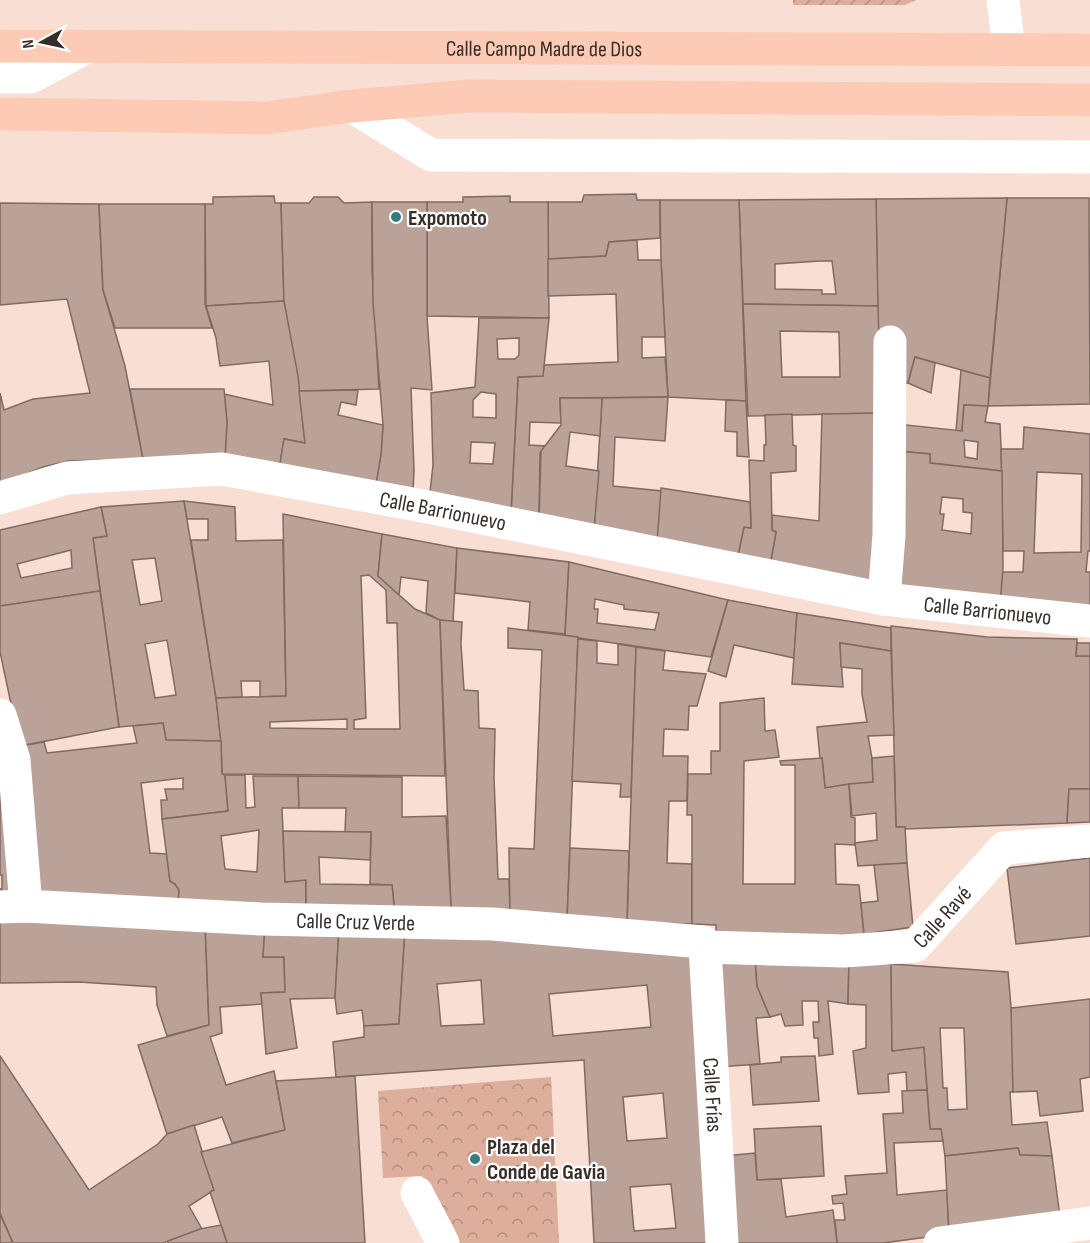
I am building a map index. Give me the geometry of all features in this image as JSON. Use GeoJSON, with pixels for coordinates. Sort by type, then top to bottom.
{"type":"FeatureCollection","features":[{"type":"Feature","properties":{"kind":"main road","name":"Calle Campo Madre de Dios"},"geometry":{"type":"LineString","coordinates":[[0,46],[1090,50]]}},
{"type":"Feature","properties":{"kind":"main road"},"geometry":{"type":"LineString","coordinates":[[0,114],[267,118],[351,106],[470,96],[1090,100]]}},
{"type":"Feature","properties":{"kind":"street"},"geometry":{"type":"LineString","coordinates":[[1003,0],[1009,50]]}},
{"type":"Feature","properties":{"kind":"street"},"geometry":{"type":"LineString","coordinates":[[0,77],[31,77],[89,46]]}},
{"type":"Feature","properties":{"kind":"street"},"geometry":{"type":"LineString","coordinates":[[351,106],[431,155],[1090,157]]}},
{"type":"Feature","properties":{"kind":"street"},"geometry":{"type":"LineString","coordinates":[[884,599],[889,535],[890,342]]}},
{"type":"Feature","properties":{"kind":"street","name":"Calle Barrionuevo"},"geometry":{"type":"LineString","coordinates":[[0,498],[67,478],[222,469],[423,506],[884,599],[1090,621]]}},
{"type":"Feature","properties":{"kind":"street"},"geometry":{"type":"LineString","coordinates":[[0,715],[14,760],[13,906]]}},
{"type":"Feature","properties":{"kind":"street","name":"Calle Ravé"},"geometry":{"type":"LineString","coordinates":[[705,947],[844,951],[915,946],[1004,848],[1090,841]]}},
{"type":"Feature","properties":{"kind":"street","name":"Calle Cruz Verde"},"geometry":{"type":"LineString","coordinates":[[13,906],[261,919],[492,924],[703,942],[705,947]]}},
{"type":"Feature","properties":{"kind":"street","name":"Calle Frías"},"geometry":{"type":"LineString","coordinates":[[705,947],[722,1243]]}},
{"type":"Feature","properties":{"kind":"street"},"geometry":{"type":"LineString","coordinates":[[417,1192],[443,1243]]}},
{"type":"Feature","properties":{"kind":"street"},"geometry":{"type":"LineString","coordinates":[[940,1243],[1090,1223]]}},
{"type":"Feature","properties":{"kind":"green space"},"geometry":{"type":"Polygon","coordinates":[[[793,0],[916,0],[905,5],[793,5],[793,0]]]}},
{"type":"Feature","properties":{"kind":"green space"},"geometry":{"type":"Polygon","coordinates":[[[551,1077],[559,1243],[456,1243],[422,1176],[383,1178],[378,1091],[551,1077]]]}},
{"type":"Feature","properties":{"kind":"building"},"geometry":{"type":"Polygon","coordinates":[[[636,194],[637,200],[660,200],[660,238],[609,242],[606,256],[548,259],[548,202],[582,202],[584,195],[636,194]]]}},
{"type":"Feature","properties":{"kind":"building"},"geometry":{"type":"Polygon","coordinates":[[[274,196],[275,203],[281,203],[284,301],[206,306],[205,204],[213,204],[213,197],[274,196]]]}},
{"type":"Feature","properties":{"kind":"building"},"geometry":{"type":"Polygon","coordinates":[[[510,196],[510,202],[548,202],[549,318],[427,316],[427,202],[463,202],[463,197],[510,196]]]}},
{"type":"Feature","properties":{"kind":"building"},"geometry":{"type":"Polygon","coordinates":[[[314,197],[338,197],[344,203],[372,202],[372,269],[379,389],[299,391],[284,301],[281,203],[309,203],[314,197]]]}},
{"type":"Feature","properties":{"kind":"building"},"geometry":{"type":"Polygon","coordinates":[[[1007,198],[1089,198],[1090,404],[988,406],[1007,198]]]}},
{"type":"Feature","properties":{"kind":"building"},"geometry":{"type":"Polygon","coordinates":[[[1007,198],[990,378],[915,357],[908,383],[896,383],[878,338],[876,199],[1007,198]]]}},
{"type":"Feature","properties":{"kind":"building"},"geometry":{"type":"Polygon","coordinates":[[[876,199],[878,306],[743,304],[739,200],[876,199]],[[832,261],[775,264],[775,289],[822,290],[822,294],[836,294],[832,261]]]}},
{"type":"Feature","properties":{"kind":"building"},"geometry":{"type":"Polygon","coordinates":[[[660,200],[739,200],[746,401],[668,397],[660,200]]]}},
{"type":"Feature","properties":{"kind":"building"},"geometry":{"type":"Polygon","coordinates":[[[372,202],[427,202],[427,316],[432,390],[411,388],[413,492],[376,484],[383,425],[373,302],[372,202]]]}},
{"type":"Feature","properties":{"kind":"building"},"geometry":{"type":"Polygon","coordinates":[[[0,203],[99,204],[103,290],[125,366],[143,459],[68,461],[43,467],[0,484],[0,393],[4,410],[33,399],[90,393],[67,299],[0,305],[0,203]]]}},
{"type":"Feature","properties":{"kind":"building"},"geometry":{"type":"Polygon","coordinates":[[[99,204],[205,204],[205,304],[212,328],[115,328],[103,290],[99,204]]]}},
{"type":"Feature","properties":{"kind":"building"},"geometry":{"type":"Polygon","coordinates":[[[637,240],[638,260],[661,260],[665,337],[642,337],[642,358],[665,357],[668,397],[560,398],[561,423],[530,422],[529,445],[545,446],[540,453],[539,519],[511,513],[518,377],[543,376],[544,365],[618,362],[616,294],[548,296],[548,259],[606,256],[609,242],[637,240]]]}},
{"type":"Feature","properties":{"kind":"building"},"geometry":{"type":"Polygon","coordinates":[[[284,301],[298,376],[305,443],[284,439],[280,464],[225,457],[227,422],[224,394],[273,405],[269,361],[220,366],[216,338],[206,306],[284,301]]]}},
{"type":"Feature","properties":{"kind":"building"},"geometry":{"type":"Polygon","coordinates":[[[743,304],[878,306],[881,413],[748,416],[743,304]],[[780,331],[782,377],[840,377],[839,332],[780,331]]]}},
{"type":"Feature","properties":{"kind":"building"},"geometry":{"type":"Polygon","coordinates":[[[479,318],[549,318],[543,376],[518,377],[511,513],[429,501],[433,465],[431,393],[475,387],[479,318]],[[519,338],[497,339],[498,359],[515,359],[519,355],[519,338]],[[481,392],[473,400],[473,417],[496,418],[496,394],[481,392]],[[471,442],[470,463],[493,464],[495,443],[471,442]]]}},
{"type":"Feature","properties":{"kind":"building"},"geometry":{"type":"Polygon","coordinates":[[[915,357],[935,363],[931,393],[908,383],[915,357]]]}},
{"type":"Feature","properties":{"kind":"building"},"geometry":{"type":"Polygon","coordinates":[[[961,370],[990,378],[988,406],[964,405],[962,431],[956,431],[961,370]]]}},
{"type":"Feature","properties":{"kind":"building"},"geometry":{"type":"Polygon","coordinates":[[[130,389],[224,389],[227,422],[225,457],[143,459],[130,389]]]}},
{"type":"Feature","properties":{"kind":"building"},"geometry":{"type":"Polygon","coordinates":[[[358,390],[356,405],[341,402],[338,415],[383,425],[376,484],[280,464],[284,439],[305,443],[299,391],[358,390]]]}},
{"type":"Feature","properties":{"kind":"building"},"geometry":{"type":"Polygon","coordinates":[[[668,397],[665,441],[615,437],[613,486],[662,491],[657,543],[594,530],[602,398],[668,397]]]}},
{"type":"Feature","properties":{"kind":"building"},"geometry":{"type":"Polygon","coordinates":[[[560,398],[602,398],[600,436],[570,432],[566,466],[599,471],[594,530],[539,519],[541,451],[561,425],[560,398]]]}},
{"type":"Feature","properties":{"kind":"building"},"geometry":{"type":"Polygon","coordinates":[[[726,400],[746,401],[749,457],[737,456],[737,432],[725,431],[726,400]]]}},
{"type":"Feature","properties":{"kind":"building"},"geometry":{"type":"Polygon","coordinates":[[[964,405],[988,406],[985,422],[1000,424],[1002,471],[930,463],[930,454],[898,451],[897,424],[962,431],[964,405]],[[964,440],[965,457],[977,459],[978,442],[964,440]]]}},
{"type":"Feature","properties":{"kind":"building"},"geometry":{"type":"Polygon","coordinates":[[[881,413],[875,583],[770,566],[776,532],[772,530],[772,515],[819,521],[822,414],[881,413]]]}},
{"type":"Feature","properties":{"kind":"building"},"geometry":{"type":"Polygon","coordinates":[[[792,414],[796,471],[771,473],[772,530],[776,532],[770,566],[737,560],[744,527],[751,528],[749,460],[764,461],[765,415],[792,414]]]}},
{"type":"Feature","properties":{"kind":"building"},"geometry":{"type":"Polygon","coordinates":[[[1024,427],[1090,434],[1090,551],[1088,551],[1086,572],[1090,572],[1090,613],[1000,606],[1002,572],[1023,572],[1024,551],[1003,551],[1001,449],[1023,449],[1024,427]],[[1037,472],[1034,553],[1081,552],[1082,474],[1037,472]]]}},
{"type":"Feature","properties":{"kind":"building"},"geometry":{"type":"Polygon","coordinates":[[[898,451],[930,454],[930,463],[1002,471],[1003,567],[1000,606],[895,590],[898,451]],[[942,497],[940,514],[944,514],[942,530],[971,534],[972,513],[963,512],[963,499],[942,497]]]}},
{"type":"Feature","properties":{"kind":"building"},"geometry":{"type":"Polygon","coordinates":[[[661,488],[750,502],[751,528],[744,527],[737,560],[657,543],[661,488]]]}},
{"type":"Feature","properties":{"kind":"building"},"geometry":{"type":"Polygon","coordinates":[[[184,501],[221,741],[166,740],[163,723],[119,727],[93,538],[107,536],[101,507],[184,501]],[[155,558],[132,560],[140,605],[162,601],[155,558]],[[167,640],[145,644],[155,698],[176,695],[167,640]]]}},
{"type":"Feature","properties":{"kind":"building"},"geometry":{"type":"Polygon","coordinates":[[[184,501],[235,507],[236,541],[283,540],[286,696],[260,697],[260,681],[241,681],[242,697],[216,698],[191,540],[208,540],[208,519],[187,519],[184,501]]]}},
{"type":"Feature","properties":{"kind":"building"},"geometry":{"type":"Polygon","coordinates":[[[101,507],[107,536],[93,538],[100,591],[0,606],[0,530],[101,507]],[[71,550],[17,564],[21,578],[72,568],[71,550]]]}},
{"type":"Feature","properties":{"kind":"building"},"geometry":{"type":"Polygon","coordinates":[[[283,514],[382,534],[378,576],[415,609],[440,620],[445,776],[222,774],[216,698],[286,696],[283,514]],[[369,575],[361,576],[366,718],[354,720],[354,729],[400,729],[397,623],[387,623],[386,590],[369,575]],[[347,719],[270,722],[270,728],[347,729],[347,719]]]}},
{"type":"Feature","properties":{"kind":"building"},"geometry":{"type":"Polygon","coordinates":[[[382,534],[457,548],[453,622],[440,620],[426,613],[428,581],[401,577],[399,595],[378,576],[382,534]]]}},
{"type":"Feature","properties":{"kind":"building"},"geometry":{"type":"Polygon","coordinates":[[[457,548],[569,562],[565,634],[528,630],[530,602],[455,593],[457,548]]]}},
{"type":"Feature","properties":{"kind":"building"},"geometry":{"type":"Polygon","coordinates":[[[569,562],[728,600],[711,657],[565,636],[569,562]],[[595,599],[594,609],[598,609],[597,623],[655,630],[659,613],[624,609],[624,605],[595,599]]]}},
{"type":"Feature","properties":{"kind":"building"},"geometry":{"type":"Polygon","coordinates":[[[100,591],[119,727],[20,746],[0,652],[0,606],[100,591]]]}},
{"type":"Feature","properties":{"kind":"building"},"geometry":{"type":"Polygon","coordinates":[[[728,600],[797,613],[794,658],[734,645],[726,677],[708,671],[728,600]]]}},
{"type":"Feature","properties":{"kind":"building"},"geometry":{"type":"Polygon","coordinates":[[[797,613],[891,628],[891,651],[840,643],[843,687],[792,684],[797,613]]]}},
{"type":"Feature","properties":{"kind":"building"},"geometry":{"type":"Polygon","coordinates":[[[440,620],[462,622],[464,690],[478,691],[479,728],[495,729],[494,778],[498,879],[509,879],[510,913],[451,908],[440,620]]]}},
{"type":"Feature","properties":{"kind":"building"},"geometry":{"type":"Polygon","coordinates":[[[891,626],[987,637],[1077,639],[1076,656],[1090,656],[1090,789],[1069,789],[1067,823],[905,829],[905,827],[896,827],[891,626]]]}},
{"type":"Feature","properties":{"kind":"building"},"geometry":{"type":"Polygon","coordinates":[[[508,628],[578,637],[567,920],[510,913],[509,848],[534,849],[542,650],[508,648],[508,628]]]}},
{"type":"Feature","properties":{"kind":"building"},"geometry":{"type":"Polygon","coordinates":[[[578,639],[597,641],[597,663],[618,665],[618,644],[636,647],[631,797],[620,797],[621,784],[572,781],[578,639]]]}},
{"type":"Feature","properties":{"kind":"building"},"geometry":{"type":"Polygon","coordinates":[[[840,643],[891,651],[894,735],[868,736],[873,782],[825,788],[817,727],[867,722],[862,694],[862,669],[841,667],[840,643]]]}},
{"type":"Feature","properties":{"kind":"building"},"geometry":{"type":"Polygon","coordinates":[[[1077,643],[1090,643],[1090,656],[1076,656],[1077,643]]]}},
{"type":"Feature","properties":{"kind":"building"},"geometry":{"type":"Polygon","coordinates":[[[636,647],[665,651],[663,670],[706,674],[697,706],[689,706],[688,730],[664,729],[663,756],[688,756],[687,801],[669,801],[667,863],[692,864],[692,924],[627,922],[636,647]]]}},
{"type":"Feature","properties":{"kind":"building"},"geometry":{"type":"Polygon","coordinates":[[[764,698],[765,731],[775,730],[779,757],[744,761],[743,884],[795,884],[795,765],[781,765],[780,761],[822,758],[825,788],[849,784],[851,817],[855,818],[855,845],[835,844],[836,884],[859,885],[864,934],[767,944],[716,939],[716,925],[692,924],[692,815],[687,815],[688,774],[711,774],[711,751],[720,751],[720,703],[764,698]]]}},
{"type":"Feature","properties":{"kind":"building"},"geometry":{"type":"Polygon","coordinates":[[[163,723],[166,740],[221,741],[222,774],[225,775],[228,811],[162,819],[161,800],[167,800],[165,789],[183,789],[183,778],[141,783],[150,853],[167,854],[170,881],[179,890],[178,906],[31,890],[20,746],[44,742],[47,753],[137,743],[133,726],[163,723]]]}},
{"type":"Feature","properties":{"kind":"building"},"geometry":{"type":"Polygon","coordinates":[[[894,756],[896,827],[905,827],[907,863],[858,866],[855,843],[877,840],[876,813],[852,816],[849,784],[873,782],[872,758],[894,756]]]}},
{"type":"Feature","properties":{"kind":"building"},"geometry":{"type":"Polygon","coordinates":[[[0,759],[18,902],[0,902],[2,875],[0,875],[0,759]]]}},
{"type":"Feature","properties":{"kind":"building"},"geometry":{"type":"Polygon","coordinates":[[[225,775],[245,775],[246,808],[255,807],[253,776],[298,776],[299,808],[282,808],[285,882],[306,880],[306,915],[178,906],[179,890],[170,881],[162,819],[228,811],[225,775]],[[259,830],[221,836],[225,869],[257,872],[259,830]]]}},
{"type":"Feature","properties":{"kind":"building"},"geometry":{"type":"Polygon","coordinates":[[[298,776],[402,777],[402,817],[446,816],[451,908],[395,915],[392,885],[370,884],[371,832],[345,832],[346,808],[299,808],[298,776]]]}},
{"type":"Feature","properties":{"kind":"building"},"geometry":{"type":"Polygon","coordinates":[[[1069,789],[1090,789],[1090,822],[1067,823],[1069,789]]]}},
{"type":"Feature","properties":{"kind":"building"},"geometry":{"type":"Polygon","coordinates":[[[283,831],[371,832],[370,860],[319,857],[320,884],[392,885],[395,915],[306,915],[306,880],[285,882],[283,831]]]}},
{"type":"Feature","properties":{"kind":"building"},"geometry":{"type":"Polygon","coordinates":[[[570,848],[629,851],[627,922],[567,920],[570,848]]]}},
{"type":"Feature","properties":{"kind":"building"},"geometry":{"type":"Polygon","coordinates":[[[1090,858],[1090,936],[1016,944],[1007,868],[1090,858]]]}},
{"type":"Feature","properties":{"kind":"building"},"geometry":{"type":"Polygon","coordinates":[[[907,863],[913,927],[864,934],[861,903],[878,901],[874,865],[907,863]]]}},
{"type":"Feature","properties":{"kind":"building"},"geometry":{"type":"Polygon","coordinates":[[[0,915],[205,923],[209,1025],[167,1036],[157,1005],[156,987],[79,982],[0,983],[0,915]]]}},
{"type":"Feature","properties":{"kind":"building"},"geometry":{"type":"Polygon","coordinates":[[[205,923],[265,926],[263,957],[284,957],[285,992],[261,993],[262,1004],[220,1007],[222,1033],[210,1037],[226,1085],[274,1071],[285,1130],[232,1143],[222,1117],[167,1134],[138,1045],[209,1025],[205,923]]]}},
{"type":"Feature","properties":{"kind":"building"},"geometry":{"type":"Polygon","coordinates":[[[265,926],[339,928],[335,998],[290,999],[297,1048],[266,1054],[261,993],[285,992],[284,957],[263,957],[265,926]]]}},
{"type":"Feature","properties":{"kind":"building"},"geometry":{"type":"Polygon","coordinates":[[[339,928],[405,931],[399,1024],[364,1026],[362,1010],[337,1014],[335,998],[339,928]]]}},
{"type":"Feature","properties":{"kind":"building"},"geometry":{"type":"Polygon","coordinates":[[[405,931],[696,955],[713,1243],[594,1243],[584,1060],[336,1077],[333,1042],[364,1037],[364,1026],[399,1024],[405,931]],[[481,980],[437,984],[441,1026],[484,1024],[481,980]],[[647,985],[549,994],[553,1036],[651,1027],[647,985]],[[663,1093],[623,1097],[627,1141],[667,1138],[663,1093]],[[671,1184],[630,1187],[634,1231],[676,1228],[671,1184]]]}},
{"type":"Feature","properties":{"kind":"building"},"geometry":{"type":"Polygon","coordinates":[[[712,954],[755,956],[757,986],[770,1017],[756,1018],[760,1064],[717,1067],[712,954]]]}},
{"type":"Feature","properties":{"kind":"building"},"geometry":{"type":"Polygon","coordinates":[[[755,956],[849,960],[848,1004],[828,1001],[833,1054],[819,1056],[818,1038],[814,1038],[813,1022],[819,1022],[818,1001],[802,1001],[803,1025],[785,1026],[781,1014],[770,1017],[757,986],[755,956]]]}},
{"type":"Feature","properties":{"kind":"building"},"geometry":{"type":"Polygon","coordinates":[[[849,960],[891,964],[892,1051],[924,1047],[927,1090],[907,1091],[906,1072],[888,1074],[889,1092],[858,1094],[853,1051],[866,1048],[866,1005],[848,1004],[849,960]]]}},
{"type":"Feature","properties":{"kind":"building"},"geometry":{"type":"Polygon","coordinates":[[[891,964],[1008,972],[1013,1030],[1013,1092],[1010,1092],[1012,1125],[1047,1122],[1052,1156],[1020,1155],[1018,1148],[945,1156],[941,1129],[930,1129],[924,1047],[892,1051],[891,964]],[[940,1028],[943,1088],[947,1088],[948,1110],[967,1109],[964,1028],[940,1028]]]}},
{"type":"Feature","properties":{"kind":"building"},"geometry":{"type":"Polygon","coordinates":[[[1090,999],[1090,1077],[1080,1079],[1083,1111],[1040,1116],[1037,1091],[1013,1092],[1011,1008],[1090,999]]]}},
{"type":"Feature","properties":{"kind":"building"},"geometry":{"type":"Polygon","coordinates":[[[0,1056],[89,1190],[158,1144],[167,1134],[194,1125],[214,1190],[189,1206],[202,1229],[163,1243],[13,1243],[0,1213],[0,1056]]]}},
{"type":"Feature","properties":{"kind":"building"},"geometry":{"type":"Polygon","coordinates":[[[815,1056],[819,1101],[753,1105],[750,1065],[781,1062],[781,1057],[815,1056]]]}},
{"type":"Feature","properties":{"kind":"building"},"geometry":{"type":"Polygon","coordinates":[[[355,1076],[365,1243],[227,1243],[210,1192],[214,1190],[201,1152],[285,1130],[276,1081],[355,1076]]]}},
{"type":"Feature","properties":{"kind":"building"},"geometry":{"type":"Polygon","coordinates":[[[927,1090],[930,1129],[941,1129],[943,1141],[894,1143],[897,1195],[947,1190],[949,1234],[883,1243],[837,1243],[835,1220],[845,1220],[843,1203],[833,1204],[832,1196],[847,1194],[845,1176],[887,1173],[883,1114],[903,1113],[902,1091],[927,1090]]]}},
{"type":"Feature","properties":{"kind":"building"},"geometry":{"type":"Polygon","coordinates":[[[821,1126],[824,1176],[757,1180],[754,1129],[821,1126]]]}},
{"type":"Feature","properties":{"kind":"building"},"geometry":{"type":"Polygon","coordinates":[[[1018,1148],[1020,1155],[1052,1156],[1060,1217],[949,1234],[945,1156],[1018,1148]]]}},
{"type":"Feature","properties":{"kind":"building"},"geometry":{"type":"Polygon","coordinates":[[[755,1153],[757,1180],[781,1179],[786,1217],[833,1210],[837,1243],[732,1243],[724,1156],[755,1153]]]}},
{"type":"Feature","properties":{"kind":"building"},"geometry":{"type":"Polygon","coordinates":[[[0,1214],[12,1241],[10,1243],[0,1243],[0,1214]]]}},
{"type":"Feature","properties":{"kind":"building"},"geometry":{"type":"Polygon","coordinates":[[[221,1225],[227,1243],[168,1243],[168,1241],[200,1229],[221,1225]]]}},
{"type":"Feature","properties":{"kind":"place","name":"Expomoto"},"geometry":{"type":"Point","coordinates":[396,217]}},
{"type":"Feature","properties":{"kind":"place","name":"Plaza del Conde de Gavia"},"geometry":{"type":"Point","coordinates":[475,1159]}}]}
